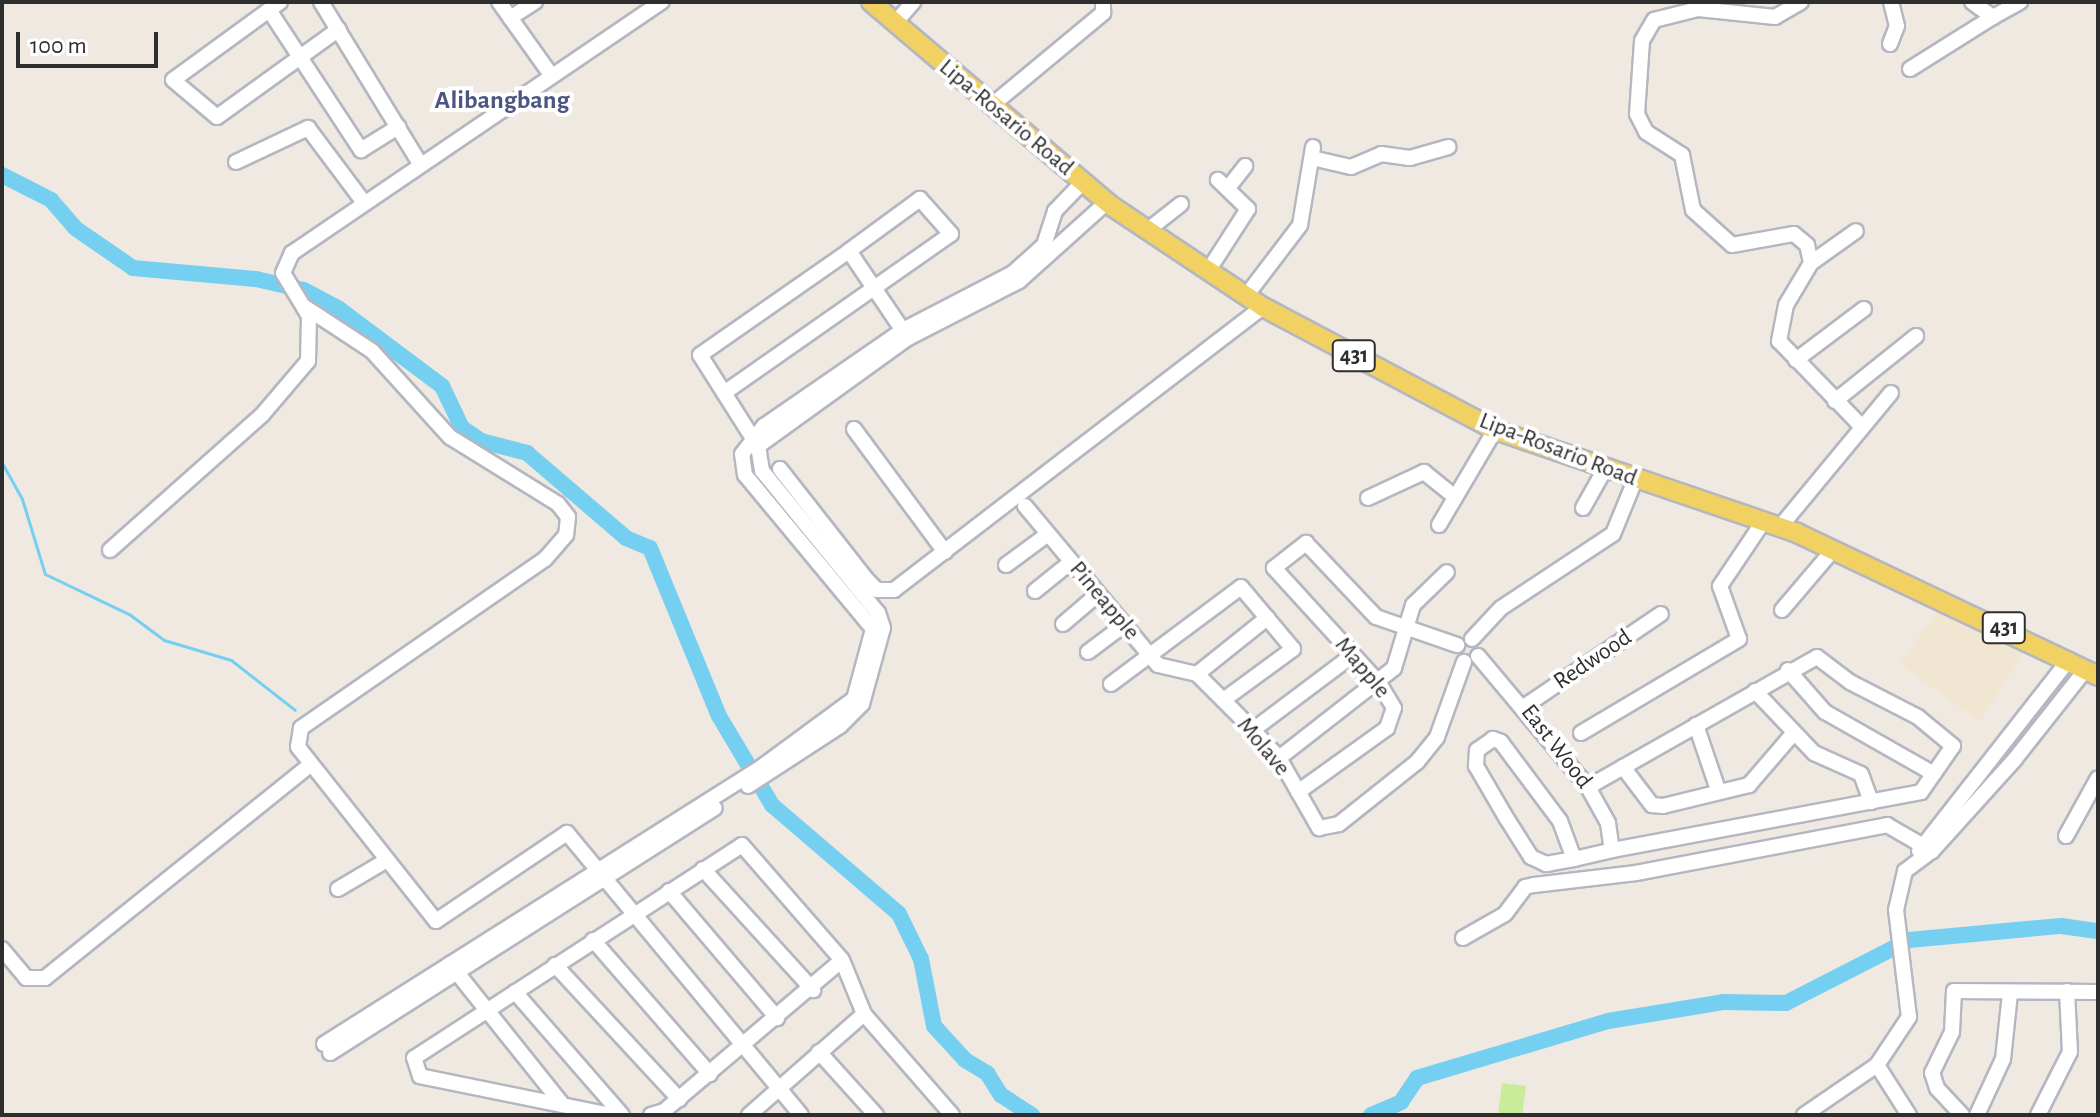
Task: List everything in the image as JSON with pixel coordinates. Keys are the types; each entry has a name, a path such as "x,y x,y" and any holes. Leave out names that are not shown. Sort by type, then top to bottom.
{"main road":[{"name":"Lipa-Rosario Road","path":"871,2 1107,202 1263,307 1495,430 1772,524 1834,549 2092,672"}],"street":[{"path":"321,2 419,162"},
{"path":"499,2 551,75"},
{"path":"510,18 535,2"},
{"path":"110,550 262,415 308,361 312,349 302,302 283,273 292,253 362,200 662,2"},
{"path":"895,23 913,2"},
{"path":"991,106 1103,13 1103,2"},
{"path":"1801,2 1775,17 1698,9 1654,20 1645,30 1634,99 1646,132 1682,155 1690,202 1713,230 1741,247 1794,234 1807,245 1811,263"},
{"path":"1890,44 1897,26 1891,2"},
{"path":"1972,2 1993,17"},
{"path":"1910,69 2020,2"},
{"path":"339,29 303,54 217,117 173,80 274,6 303,54 361,150 398,127"},
{"path":"236,162 308,128 362,200"},
{"path":"1246,296 1300,225 1312,152 1351,167 1381,154 1410,158 1448,147"},
{"path":"1208,271 1247,214 1223,184 1245,166"},
{"path":"1056,240 1055,211 1083,182"},
{"path":"724,393 951,234 920,199 700,355 724,393 752,437"},
{"path":"765,770 854,699 873,629 745,475 742,454 752,437 906,334 1019,281 1056,240 1107,202"},
{"path":"1148,230 1181,204"},
{"path":"1856,231 1811,263 1795,284 1778,334 1796,360 1861,426"},
{"path":"849,251 906,334"},
{"path":"302,302 372,351 450,437 558,504 568,517 566,535 545,559 301,728 298,747 436,921 567,833 630,916 801,1115"},
{"path":"780,469 877,590 902,585 1263,307"},
{"path":"1796,360 1864,309"},
{"path":"327,1049 765,770 862,704 883,628 878,613 762,471 758,446 906,334"},
{"path":"1835,401 1916,336"},
{"path":"1581,733 1739,639 1720,586 1891,393"},
{"path":"854,429 945,552"},
{"path":"1439,525 1495,430"},
{"path":"1583,508 1605,469"},
{"path":"1368,498 1424,472 1455,497"},
{"path":"1457,645 1472,639 1501,608 1613,534 1635,480"},
{"name":"Pineapple","path":"1025,506 1148,653 1167,670 1197,674"},
{"path":"1006,565 1048,534"},
{"name":"Mapple","path":"1298,792 1387,728 1394,708 1379,683 1274,568 1306,543 1376,617 1408,629"},
{"path":"1782,610 1834,549"},
{"path":"1035,591 1071,562"},
{"path":"1279,758 1379,683 1394,668 1413,605 1447,572"},
{"path":"1111,684 1148,653 1241,587 1293,649 1225,699"},
{"path":"1063,624 1098,594"},
{"name":"Redwood","path":"1525,706 1661,614"},
{"path":"1197,674 1267,618"},
{"path":"1088,652 1124,625"},
{"path":"1408,629 1457,645 1471,659"},
{"path":"1471,659 1472,639"},
{"path":"1253,730 1353,655"},
{"path":"1574,859 1560,821 1501,742 1493,739 1477,750 1476,766 1531,857 1541,864 1574,859 1921,792 1953,751 1948,737 1850,682 1821,657 1788,670 1588,787"},
{"name":"East Wood","path":"1471,659 1525,706 1588,787 1608,823 1612,850"},
{"name":"Molave","path":"1197,674 1225,699 1279,758 1319,828 1339,824 1417,762 1443,724 1471,659"},
{"path":"1804,1115 1877,1065 1909,1017 1907,959 1896,910 1905,871 2069,660"},
{"path":"1788,670 1825,712 1934,774"},
{"path":"1926,846 1994,780 2092,672"},
{"path":"1755,691 1792,735 1814,753 1861,774 1871,802"},
{"path":"1696,725 1718,790"},
{"path":"1623,767 1655,806 1749,785 1792,735"},
{"path":"2,949 26,978 45,978 310,765"},
{"path":"1981,770 1994,780"},
{"path":"2066,836 2098,778"},
{"path":"1463,938 1505,914 1525,887 1534,885 1636,873 1887,825 1926,846"},
{"path":"611,1115 420,1076 413,1068 414,1058 742,845 842,960 864,1014 952,1115"},
{"path":"338,889 387,860"},
{"path":"703,869 813,990"},
{"path":"669,891 777,1018"},
{"path":"593,940 710,1074"},
{"path":"651,1115 679,1099 710,1074 813,990 842,960"},
{"path":"555,965 679,1099"},
{"path":"453,968 485,1012 563,1105"},
{"path":"1962,1115 1937,1088 1932,1073 1952,1032 1954,991 2098,992"},
{"path":"2038,1115 2070,1052 2067,991"},
{"path":"515,992 622,1115"},
{"path":"1977,1115 2003,1059 2010,993"},
{"path":"749,1115 864,1014"},
{"path":"819,1052 876,1115"},
{"path":"1877,1065 1909,1115"}],"shaded area":[{"path":"1937,612 2023,653 1980,722 1900,664"}],"green space":[{"path":"1502,1083 1526,1086 1522,1115 1498,1115"}],"waterway":[{"path":"2,175 51,200 75,228 133,268 256,279 304,290 339,309 442,386 462,428 481,441 527,453 626,538 650,548 719,716 772,805 899,914 921,959 934,1026 965,1060 987,1073 1001,1095 1032,1115"},
{"path":"2,463 22,499 45,574 129,614 164,640 231,660 295,710"},
{"path":"1371,1115 1401,1102 1417,1078 1608,1021 1724,1002 1786,1003 1909,940 2061,926 2098,931"},
{"path":"407,1115 456,1115"}],"district":[{"name":"Alibangbang","path":"502,101"}]}
